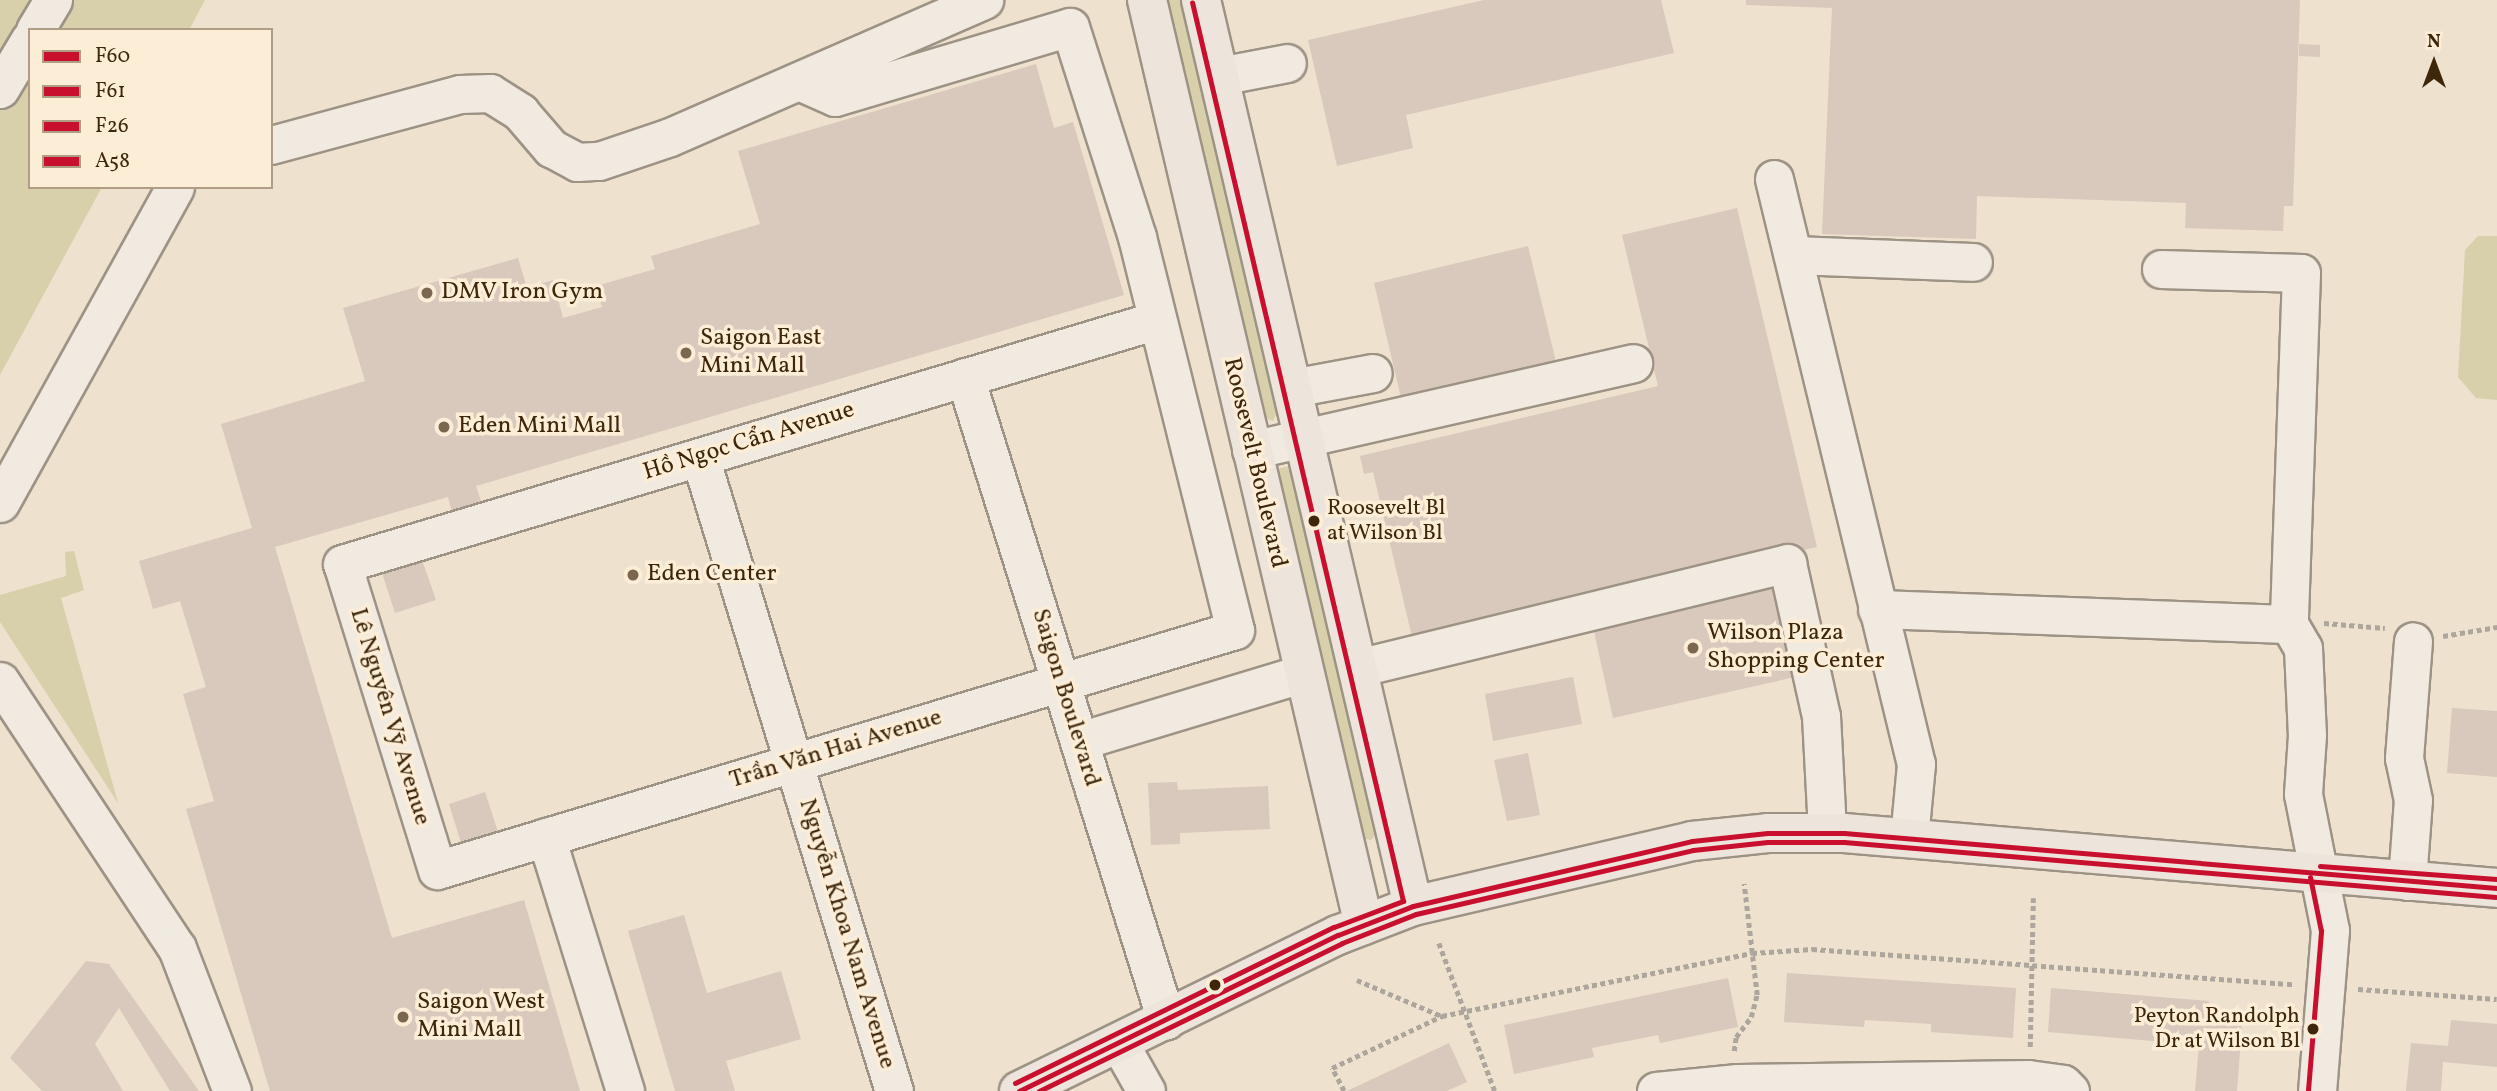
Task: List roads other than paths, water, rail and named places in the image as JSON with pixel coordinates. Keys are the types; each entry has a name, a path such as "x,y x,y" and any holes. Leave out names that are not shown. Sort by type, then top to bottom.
{"main road":[{"name":"Roosevelt Boulevard","path":"1147,0 1364,925"},
{"path":"1201,0 1413,906"},
{"path":"1019,1091 1364,925 1413,906 1669,845 1768,833 1827,832 2497,888"}],"street":[{"path":"36,28 53,0"},
{"path":"273,144 460,94 490,93 520,112 551,148 577,162 599,161 670,137 984,0"},
{"path":"799,81 835,97 1070,27 1137,237 1157,320"},
{"path":"0,89 28,42"},
{"path":"1219,76 1287,63"},
{"path":"1774,180 1916,764 1909,838"},
{"path":"0,503 173,189"},
{"path":"1793,255 1973,261"},
{"path":"2161,268 2301,273 2289,624 2303,648 2307,735 2303,794 2330,930 2317,1091"},
{"name":"Hồ Ngọc Cẩn Avenue","path":"342,564 1157,320"},
{"name":"Trần Văn Hai Avenue","path":"437,870 1235,630 1157,320"},
{"path":"1251,450 1633,362"},
{"path":"1292,388 1373,373"},
{"name":"Saigon Boulevard","path":"965,377 1166,1020"},
{"name":"Nguyễn Khoa Nam Avenue","path":"700,457 894,1091"},
{"name":"Lê Nguyên Vỹ Avenue","path":"342,564 437,870"},
{"path":"1357,668 1787,564 1821,716 1827,832"},
{"path":"1877,609 2289,624"},
{"path":"2407,881 2413,800 2404,758 2413,641"},
{"path":"1079,740 1304,673"},
{"path":"0,681 177,948 232,1091"},
{"path":"546,837 625,1091"},
{"path":"1119,1043 1146,1091"},
{"path":"1656,1091 1731,1083 2030,1080 2063,1084 2070,1091"}],"place":[{"name":"DMV Iron Gym","path":"427,293"},
{"name":"Saigon East Mini Mall","path":"686,353"},
{"name":"Eden Mini Mall","path":"444,427"},
{"name":"Roosevelt Bl at Wilson Bl","path":"1314,521"},
{"name":"Eden Center","path":"633,575"},
{"name":"Wilson Plaza Shopping Center","path":"1693,648"},
{"name":"Saigon West Mini Mall","path":"403,1017"},
{"name":"Peyton Randolph Dr at Wilson Bl","path":"2313,1029"}]}
